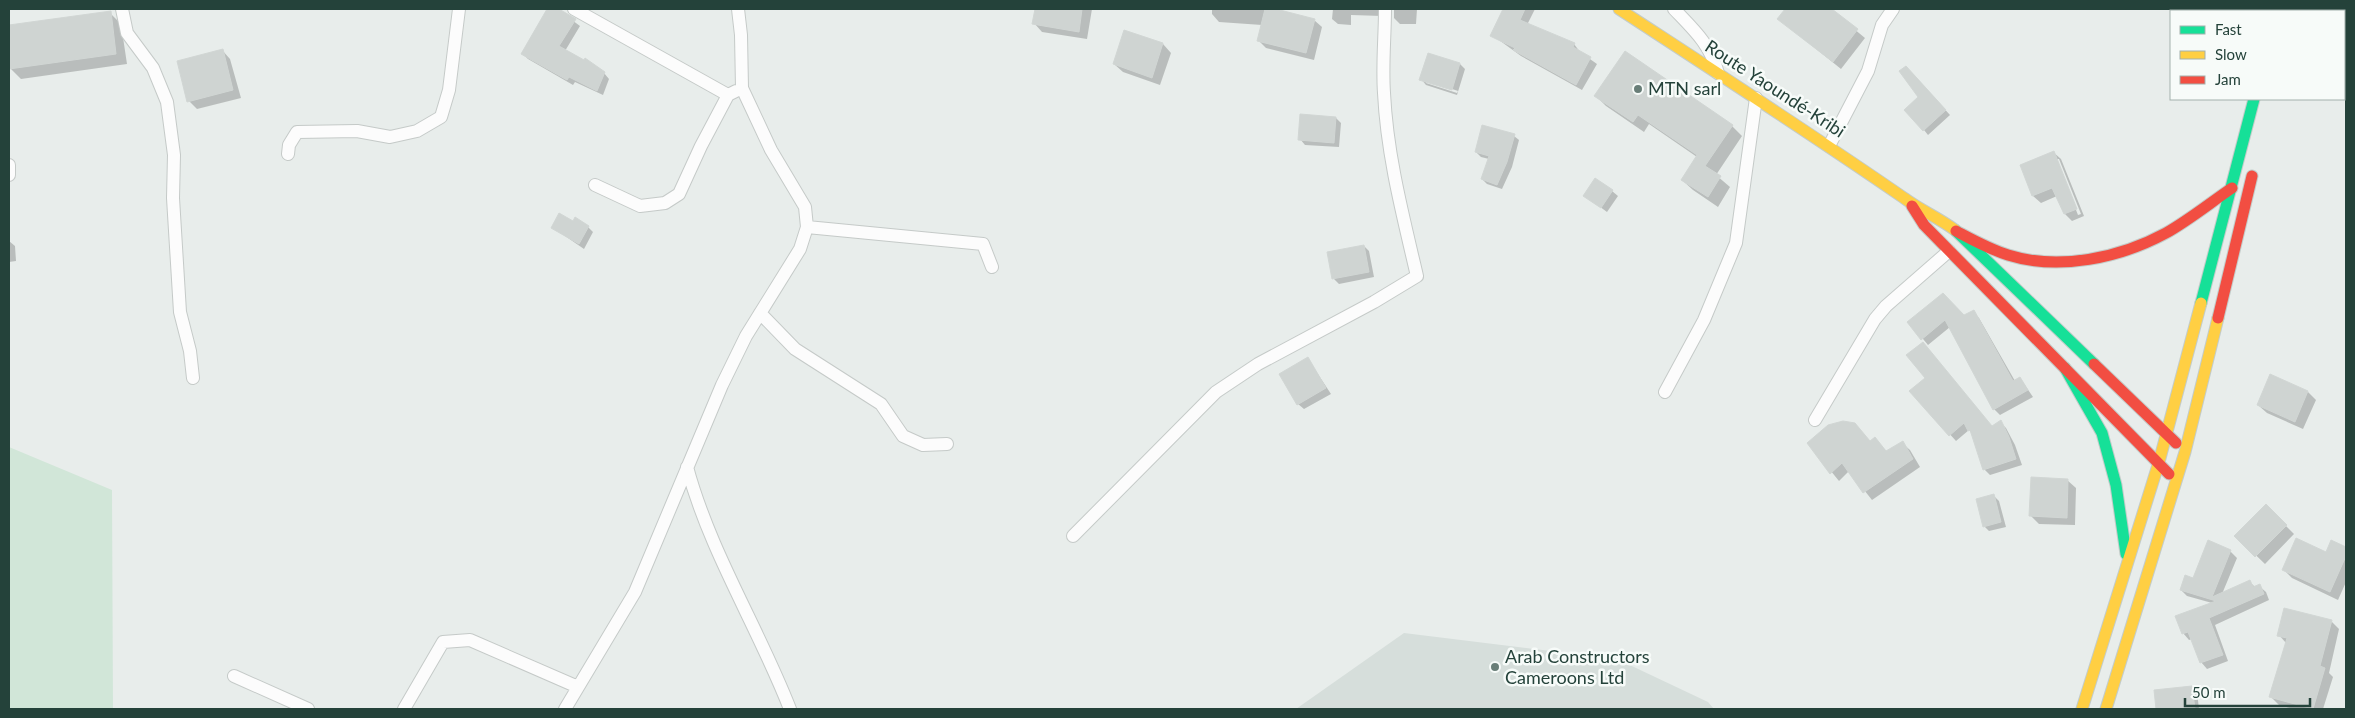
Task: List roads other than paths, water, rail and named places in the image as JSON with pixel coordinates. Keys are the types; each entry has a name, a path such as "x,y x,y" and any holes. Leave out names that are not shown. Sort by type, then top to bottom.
{"main road":[{"name":"Route Yaoundé-Kribi","path":"1619,9 1829,146 1909,202"},
{"path":"2082,709 2159,462 2254,100"},
{"path":"2106,709 2185,452 2255,163"},
{"path":"1956,231 1988,247 2015,257 2051,261 2104,256 2156,238 2232,188"},
{"path":"1909,202 1936,216 1956,231 2185,452"},
{"path":"1909,202 1924,225 2159,462 2176,482"},
{"path":"2065,368 2102,433 2116,485 2127,560"}],"street":[{"path":"288,154 289,145 296,132 357,131 390,137 417,131 441,117 449,90 459,9"},
{"path":"574,9 728,95"},
{"path":"565,709 635,592 722,385 746,336 800,249 807,227 805,207 771,150 742,88 741,36 738,9"},
{"path":"1073,536 1216,392 1258,364 1383,298 1417,276 1398,194 1389,138 1384,92 1385,9"},
{"path":"1674,9 1708,45 1718,73"},
{"path":"1829,146 1868,71 1882,25 1893,9"},
{"path":"123,10 127,33 152,68 167,102 174,155 173,198 180,312 190,351 193,378"},
{"path":"595,185 640,206 665,203 679,194 701,146 728,95 742,88"},
{"path":"1665,392 1704,320 1736,243 1756,98"},
{"path":"9,165 9,175"},
{"path":"807,227 983,244 992,267"},
{"path":"1815,420 1875,318 1886,306 1949,251"},
{"path":"760,313 796,348 881,404 903,436 923,445 948,444"},
{"path":"687,467 697,504 730,580 774,669 790,709"},
{"path":"404,709 443,642 470,640 578,688"},
{"path":"234,676 308,709"}],"place":[{"name":"MTN sarl","path":"1638,89"},
{"name":"Arab Constructors Cameroons Ltd","path":"1495,667"}]}
